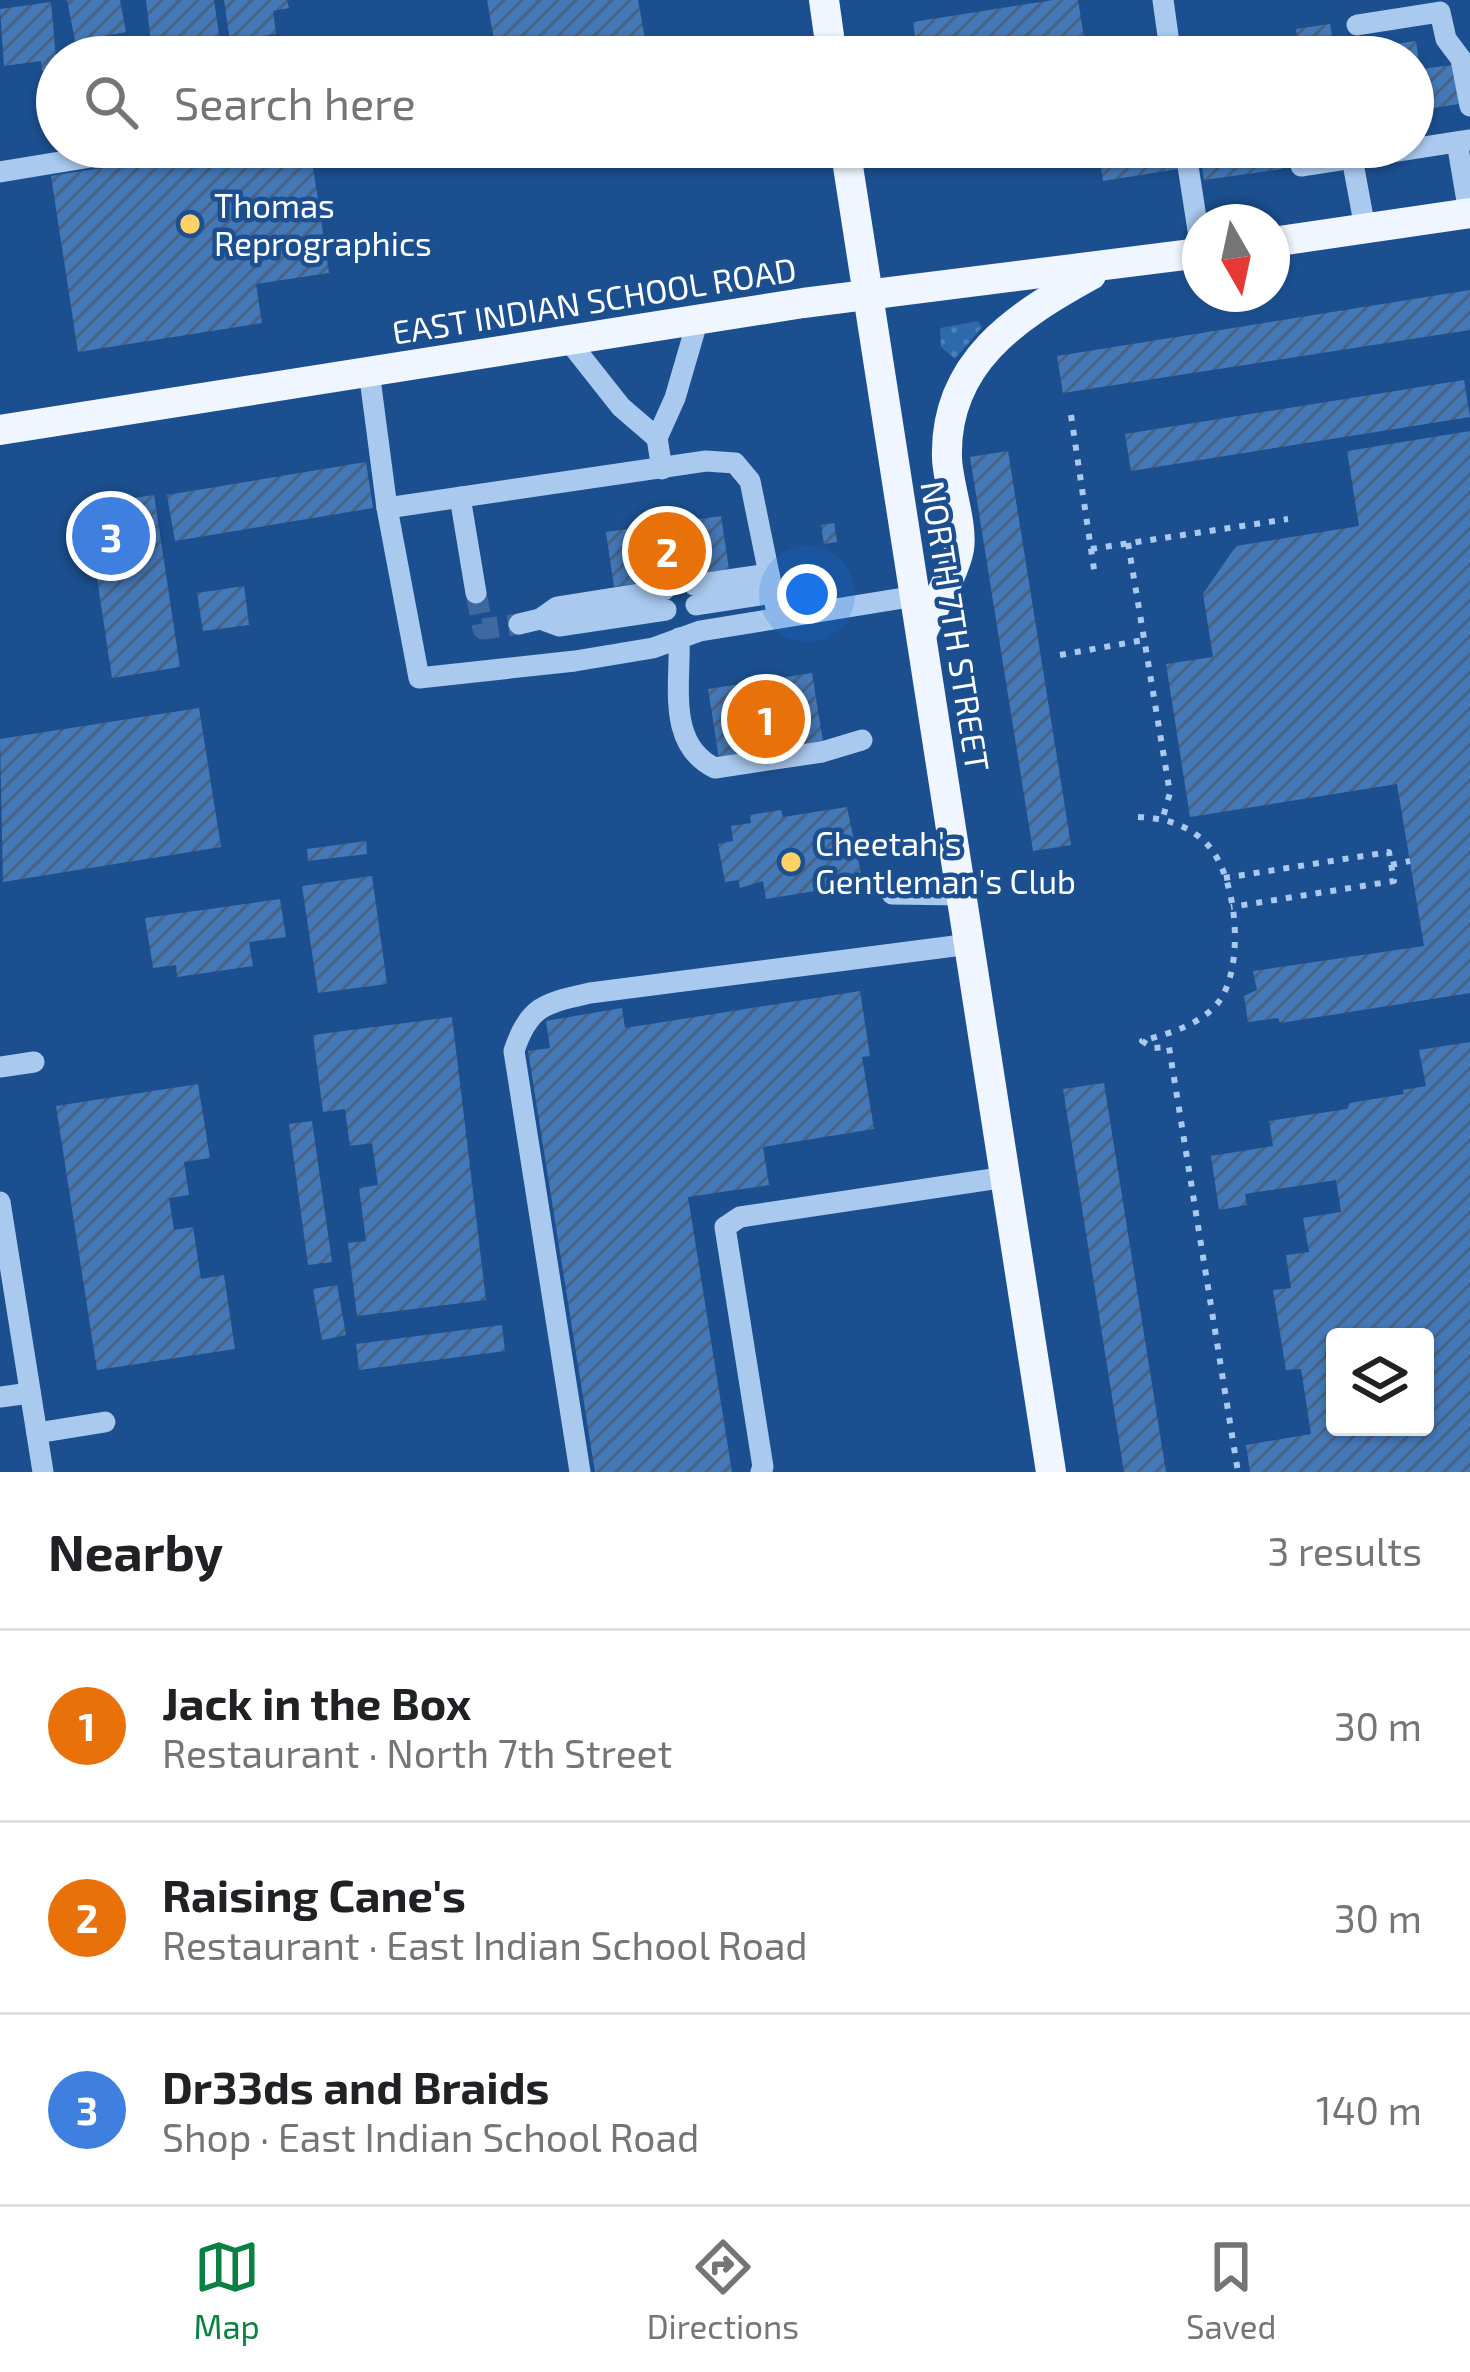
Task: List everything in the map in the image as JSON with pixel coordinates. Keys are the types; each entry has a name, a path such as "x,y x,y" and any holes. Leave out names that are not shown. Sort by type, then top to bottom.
{"main road":[{"path":"824,0 829,36"},
{"name":"NORTH 7TH STREET","path":"848,168 1051,1472"},
{"path":"1290,239 1470,213"},
{"name":"EAST INDIAN SCHOOL ROAD","path":"0,430 698,320 1107,266 1182,251"},
{"path":"922,633 959,548 947,457 960,384 979,357 1020,318 1107,266"}],"street":[{"path":"1163,0 1168,36"},
{"path":"1357,25 1439,12 1446,39 1461,59 1470,106"},
{"path":"1463,141 1470,213"},
{"path":"0,172 36,166"},
{"path":"1188,168 1193,204"},
{"path":"1354,168 1365,228"},
{"path":"662,469 657,438 675,398 698,320"},
{"path":"568,340 622,407 657,438"},
{"path":"369,371 387,508 419,678 574,662 653,648 700,631 916,596"},
{"path":"387,508 706,461 735,463 750,481 778,618"},
{"path":"460,497 476,593"},
{"path":"695,595 771,584"},
{"path":"530,621 559,626 665,600"},
{"path":"679,638 682,734 702,761 715,768 822,752 862,740"},
{"path":"892,894 962,895"},
{"path":"580,1472 514,1051 523,1024 546,1003 590,993 970,944"},
{"path":"0,1067 34,1062"},
{"path":"761,1472 725,1226 740,1217 1006,1177"},
{"path":"0,1202 43,1472"},
{"path":"0,1397 30,1393"},
{"path":"37,1432 105,1422"}],"path":[{"path":"1071,415 1095,576"},
{"path":"1091,549 1288,518"},
{"path":"1128,543 1169,793 1163,818"},
{"path":"1060,655 1144,640"},
{"path":"1138,817 1163,818 1206,842 1224,878 1231,907 1235,955 1225,992 1214,1008 1192,1024 1142,1041 1154,1048 1169,1047 1238,1472"},
{"path":"1224,878 1389,851 1394,881 1231,907"},
{"path":"1391,865 1410,862"}],"shaded area":[{"path":"978,321 982,327 955,359 941,347 940,328"}],"building":[{"path":"67,0 120,0 126,32 74,36"},
{"path":"146,0 214,0 219,36 150,36"},
{"path":"224,0 287,0 289,8 273,11 276,34 229,36"},
{"path":"487,0 638,0 644,36 493,36"},
{"path":"1078,0 1084,36 915,36 913,22"},
{"path":"51,2 54,36 36,36 36,62 4,66 0,9"},
{"path":"1330,24 1332,36 1297,36 1296,29"},
{"path":"1453,65 1459,104 1434,108 1434,67"},
{"name":"Thomas Reprographics","path":"103,168 313,168 329,273 256,284 262,323 78,352 51,176"},
{"path":"1101,168 1178,168 1178,169 1103,181"},
{"path":"1202,168 1282,168 1282,169 1204,180"},
{"path":"1470,290 1470,330 1063,393 1057,356"},
{"path":"1464,380 1470,417 1131,471 1125,434"},
{"path":"1470,431 1470,993 1280,1023 1278,1018 1248,1022 1244,996 1257,990 1253,971 1424,946 1397,784 1190,817 1166,664 1213,657 1203,594 1236,546 1359,526 1347,451"},
{"path":"1008,451 1071,845 1033,851 970,457"},
{"path":"366,462 373,508 175,541 167,495"},
{"path":"154,495 180,667 112,678 86,505"},
{"path":"721,516 729,569 614,587 606,532"},
{"path":"834,523 837,542 824,544 821,525"},
{"path":"244,586 249,625 203,631 197,593"},
{"path":"812,673 824,748 720,765 708,689"},
{"path":"199,708 221,847 3,882 0,739"},
{"name":"Cheetah's Gentleman's Club","path":"847,807 863,883 766,899 763,881 740,888 738,880 725,882 718,844 733,841 731,826 751,823 750,815 781,810 783,817"},
{"path":"366,841 367,854 308,861 307,849"},
{"path":"372,876 387,984 318,993 302,886"},
{"path":"280,899 286,937 249,942 253,966 177,977 176,965 153,968 145,918"},
{"path":"860,991 870,1056 862,1057 874,1129 763,1147 769,1185 688,1197 732,1472 595,1472 528,1051 550,1048 546,1021 622,1008 625,1028"},
{"path":"452,1017 486,1300 357,1316 348,1243 366,1241 359,1188 378,1185 372,1143 350,1146 345,1109 323,1112 313,1035"},
{"path":"1470,1042 1470,1472 1250,1472 1246,1445 1311,1434 1301,1369 1286,1370 1273,1290 1291,1288 1286,1255 1309,1252 1303,1218 1341,1212 1336,1180 1245,1194 1247,1205 1219,1210 1211,1156 1273,1146 1269,1121 1347,1109 1350,1103 1426,1086 1419,1050"},
{"path":"1104,1083 1166,1472 1124,1472 1063,1089"},
{"path":"198,1084 210,1158 184,1162 189,1195 169,1198 174,1230 193,1227 201,1279 224,1275 235,1349 97,1370 56,1106"},
{"path":"312,1121 332,1262 308,1265 289,1124"},
{"path":"337,1285 346,1335 322,1340 313,1289"},
{"path":"502,1325 505,1351 359,1370 356,1344"}],"tunnel":[{"path":"476,593 483,629 519,624"}],"place":[{"name":"Thomas Reprographics","path":"190,224"},
{"name":"Dr33ds and Braids","path":"111,536"},
{"name":"Raising Cane's","path":"667,551"},
{"name":"Jack in the Box","path":"766,719"},
{"name":"Cheetah's Gentleman's Club","path":"791,862"}]}
